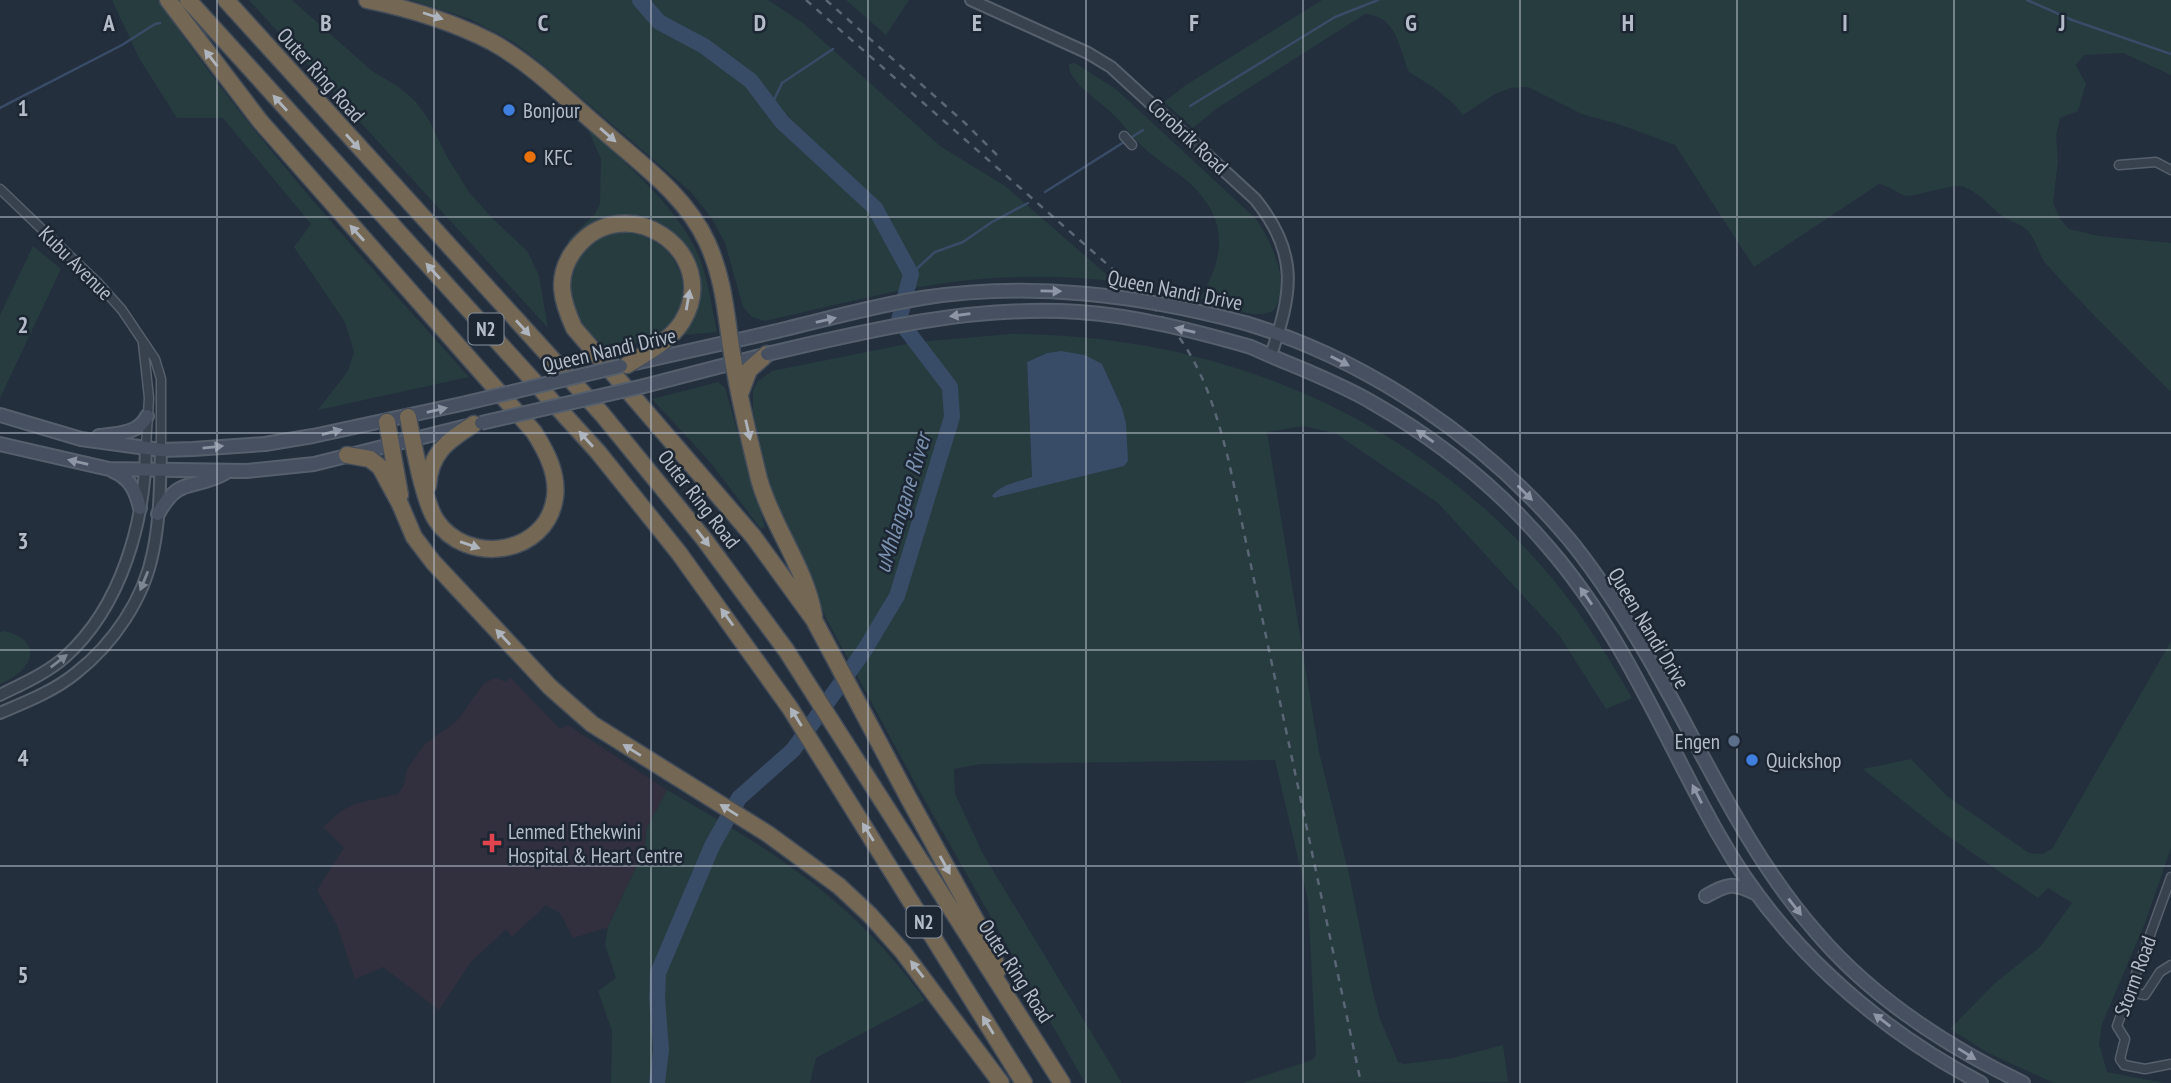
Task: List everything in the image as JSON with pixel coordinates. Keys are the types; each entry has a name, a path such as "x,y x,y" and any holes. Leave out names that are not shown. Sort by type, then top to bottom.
{"highway":[{"path":"167,0 260,121 534,432 550,461 555,497 542,526 533,536 506,548 479,549 457,541 438,522 427,497 408,417"},
{"name":"N2","path":"188,0 598,452 679,553 767,673 1024,1083"},
{"name":"Outer Ring Road","path":"226,0 620,434 696,528 786,650 1062,1083"},
{"path":"367,0 444,19 493,43 546,80 666,187 691,214 708,243 725,297 733,364 760,481 781,536 806,586 817,625"},
{"path":"624,366 672,334 687,312 691,293 687,264 672,242 655,230 629,223 592,233 576,248 566,264 561,291 574,328 753,537 817,625 991,948 1002,986"},
{"path":"740,395 749,370 767,354"},
{"path":"387,422 400,490 400,504"},
{"path":"427,497 429,471 434,459 448,442 477,424"},
{"path":"347,455 374,462 385,475 414,537 433,562 568,705 608,736 768,834 839,886 877,923 918,971 1001,1083"}],"main road":[{"name":"Queen Nandi Drive","path":"0,415 81,439 161,450 265,444 387,422 922,298 1007,291 1109,295 1193,310 1278,333 1392,389 1475,447 1542,510 1570,540 1635,635 1739,824 1791,902 1817,934 1847,965 1922,1026 1983,1064 2023,1083"},
{"name":"Queen Nandi Drive","path":"0,444 109,469 228,472 276,470 391,446 858,332 968,314 1078,312 1149,321 1251,347 1352,392 1412,427 1452,455 1487,485 1550,548 1614,636 1718,835 1759,895 1822,970 1865,1008 1903,1037 1981,1083"},
{"path":"81,439 126,433 143,424 147,416"},
{"path":"109,469 119,473 131,484 140,508"},
{"path":"158,514 165,500 175,490 228,472"},
{"path":"1706,895 1726,885 1735,885 1759,895"}],"street":[{"name":"Corobrik Road","path":"971,0 1088,53 1111,67 1255,199 1270,220 1287,263 1287,304 1271,355"},
{"path":"1124,136 1132,145"},
{"path":"2119,165 2156,162 2171,170"},
{"name":"Kubu Avenue","path":"0,190 99,283 155,359 161,379 161,450"},
{"name":"Kubu Avenue","path":"143,343 149,398 146,447"},
{"path":"0,695 64,658 82,640 111,600 123,571 140,508 146,469 146,447"},
{"path":"0,713 71,677 112,639 135,602 153,553 161,450"},
{"name":"Storm Road","path":"2171,877 2117,1026 2126,1041 2121,1062 2124,1065 2145,1069 2171,1064"},
{"path":"2129,992 2145,995 2157,975 2171,965"}],"shaded area":[{"name":"Lenmed Ethekwini Hospital & Heart Centre","path":"510,677 560,729 568,725 667,790 647,828 644,850 608,927 573,938 560,913 546,905 512,937 506,929 470,963 439,1010 383,967 355,979 337,925 317,890 344,848 323,827 354,804 398,794 404,785 407,769 425,744 457,721 484,683 496,678 506,682"}],"green space":[{"path":"112,0 158,0 268,147 469,377 318,410 348,371 354,352 345,322 294,247 311,224 223,118 177,118 139,58"},
{"path":"249,0 292,0 372,71 399,87 416,102 469,192 528,252 539,276 548,328"},
{"path":"411,0 768,0 803,23 940,146 1005,186 1114,281 1042,277 970,280 893,292 765,321 752,317 743,307 725,243 711,217 690,191 515,43 470,19"},
{"path":"846,0 909,0 886,35"},
{"path":"1322,0 2171,0 2171,75 2123,53 2084,55 2076,65 2086,84 2078,111 2060,118 2056,136 2058,161 2053,203 2060,219 2069,229 2099,236 2171,243 2171,392 2047,265 2026,229 2002,216 1980,196 1964,187 1908,196 1879,184 1754,267 1675,145 1582,114 1528,87 1510,88 1495,94 1463,115 1433,87 1409,72 1391,27 1376,16 1365,14 1216,109 1193,128 1164,102 1186,85"},
{"path":"1075,63 1117,90 1256,219 1273,250 1280,276 1279,300 1274,310 1258,314 1248,313 1200,298 1209,281 1219,250 1216,220 1209,206 1185,179 1147,151 1110,112 1082,88 1070,70 1069,64"},
{"path":"586,125 661,199 686,232 703,270 717,332 683,335 698,304 699,274 688,249 669,230 644,218 617,217 589,227 565,252 569,239 595,214 600,203 601,159"},
{"path":"616,233 635,234 652,240 666,251 676,264 682,280 682,296 677,313 660,333 609,351 578,319 570,292 575,266 582,255 603,238"},
{"path":"33,246 61,269 0,398 0,315"},
{"path":"1010,334 1089,338 1166,350 1240,369 1311,397 1379,432 1443,474 1502,525 1556,583 1596,639 1632,698 1606,709 1559,635 1438,503 1335,433 1303,426 1267,432 1319,752 1380,1019 1398,1062 1404,1064 1452,1058 1503,1045 1508,1082 1243,1083 1312,1060 1316,1055 1308,901 1275,760 981,764 954,769 955,794 983,854 1122,1083 1085,1083 915,783 827,620 782,524 770,488 753,411 753,391 757,382 772,371 917,342","holes":["1061,351 1102,364 1122,408 1124,466 1002,487 1032,478 1027,362 1047,353"]},
{"path":"718,382 725,388 765,527 761,529 710,462 652,399"},
{"path":"4,631 26,642 30,657 20,672 0,684 0,632"},
{"path":"2171,641 2171,848 2145,923 2102,1024 2099,1044 2107,1072 2164,1083 2054,1083 1988,1053 1950,1029 1994,984 2040,947 2072,903 2048,888 2038,898 1942,832 1863,769 1911,759 1947,796 2029,853 2042,854 2052,849"},
{"path":"667,790 742,834 839,905 869,933 925,1000 816,1058 810,1083 611,1083 612,1031 598,991 616,978 605,944 608,927 644,850 647,828"}],"water":[{"path":"1061,351 1085,355 1102,364 1122,408 1126,423 1128,461 1124,466 994,498 992,496 1000,489 1032,477 1027,362 1047,353"}],"waterway":[{"name":"uMhlangane River","path":"640,0 659,22 704,46 751,81 782,122 875,208 911,274 899,320 950,387 952,417 897,596 864,651 793,750 739,798 712,846 658,973 661,1049 657,1083"},
{"path":"1190,106 1335,17 1378,0"},
{"path":"2027,0 2072,20 2171,54"},
{"path":"0,108 160,23"},
{"path":"780,119 773,102 782,83 833,49"},
{"path":"1045,192 1143,130"},
{"path":"911,274 935,252 963,242 992,222 1028,203"}],"railway":[{"path":"806,0 1132,286 1179,337 1199,370 1219,424 1229,462 1361,1083"},
{"path":"826,0 965,123 997,155"}],"place":[{"name":"Bonjour","path":"509,110"},
{"name":"KFC","path":"530,157"},
{"name":"Engen","path":"1734,741"},
{"name":"Quickshop","path":"1752,760"},
{"name":"Lenmed Ethekwini Hospital & Heart Centre","path":"492,843"}]}
